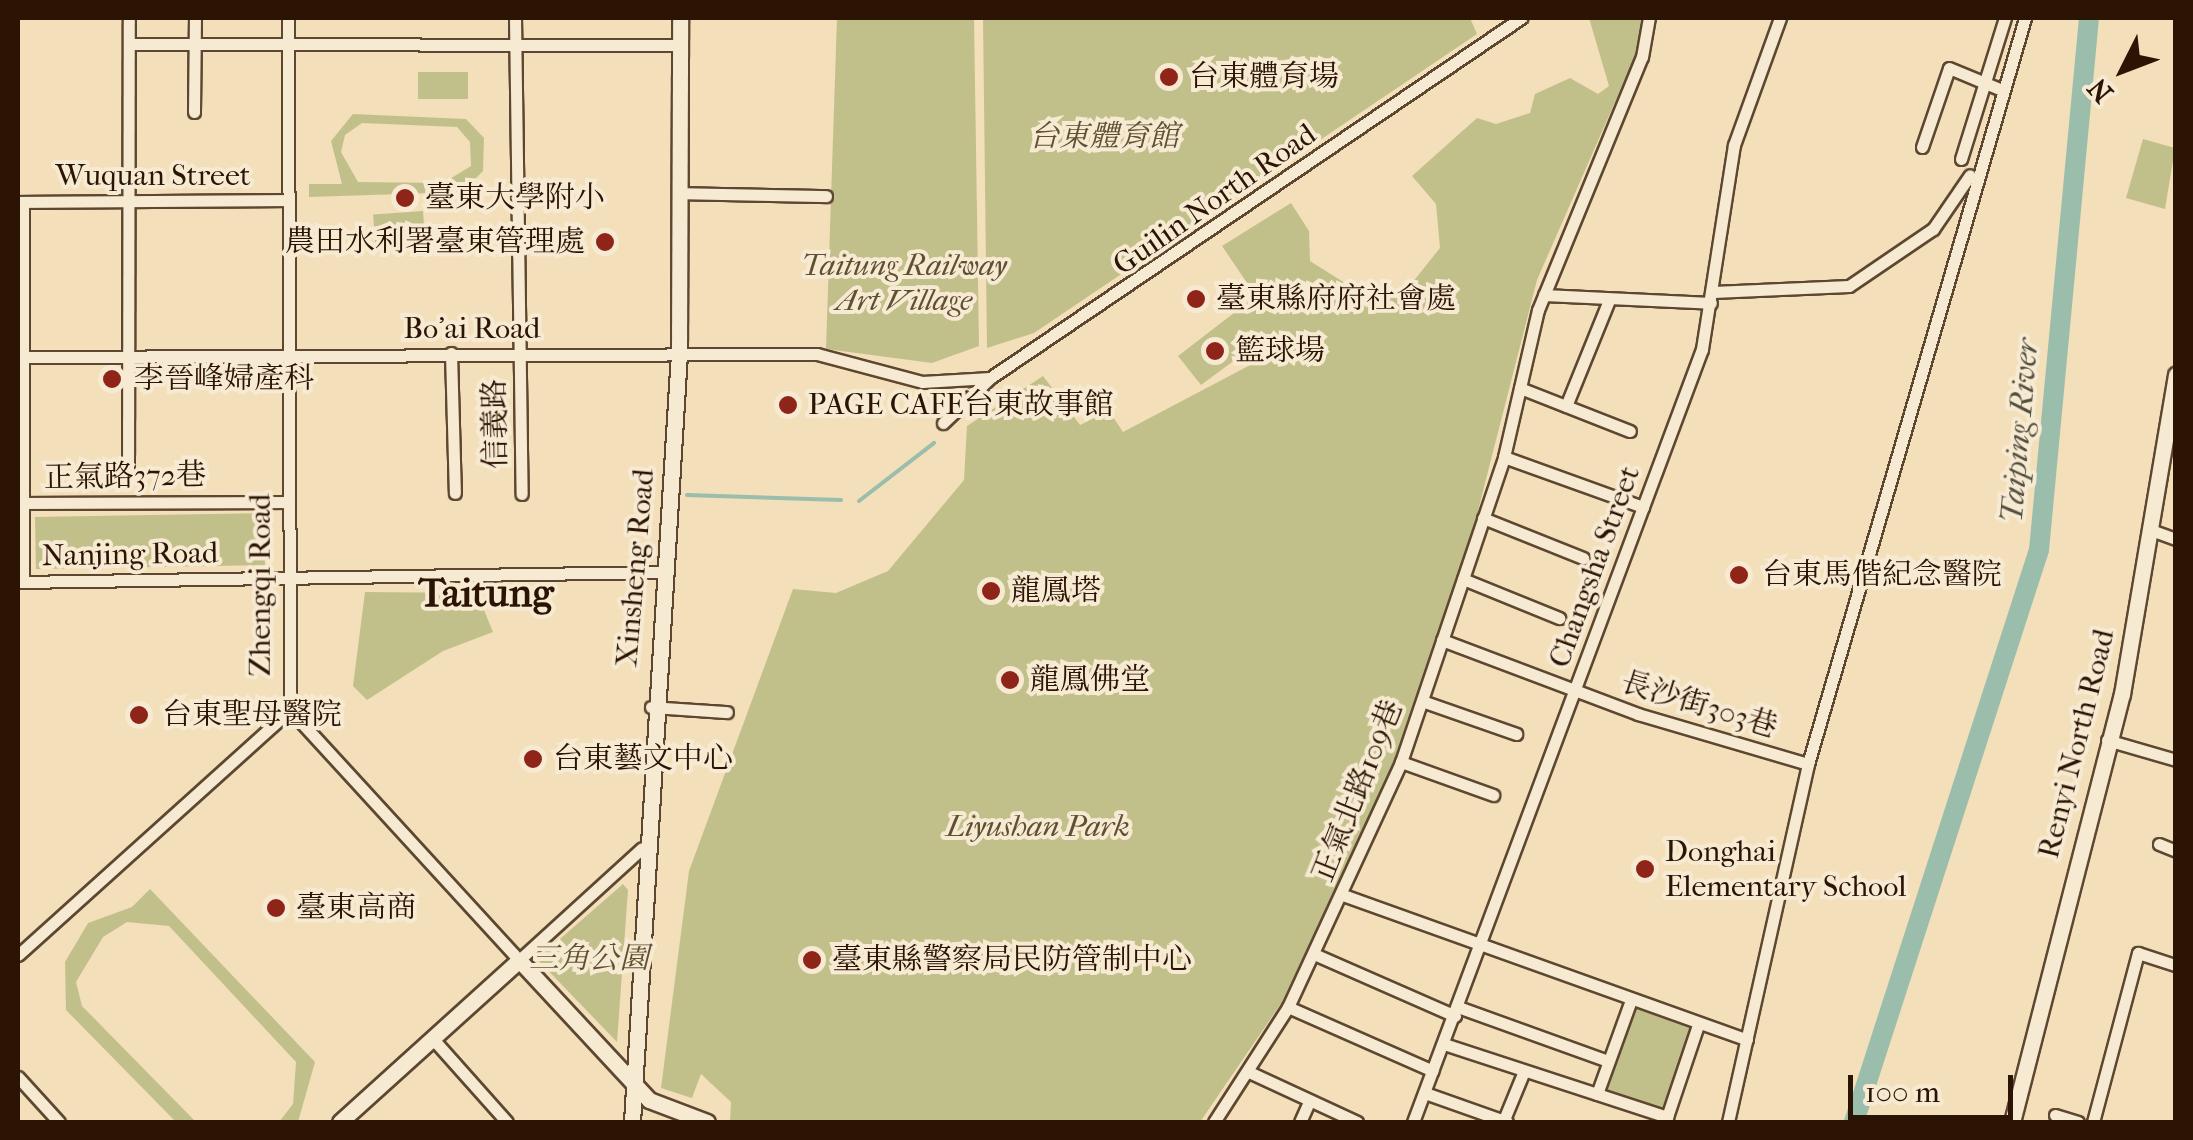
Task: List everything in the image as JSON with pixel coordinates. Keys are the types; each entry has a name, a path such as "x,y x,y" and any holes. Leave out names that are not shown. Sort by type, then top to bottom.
{"street":[{"path":"128,472 130,18"},
{"path":"194,112 195,18"},
{"name":"Zhengqi Road","path":"288,18 290,710 649,1100 707,1122"},
{"name":"信義路","path":"515,18 522,494"},
{"name":"Xinsheng Road","path":"632,1122 629,1080 642,848 679,353 680,18"},
{"name":"Guilin North Road","path":"943,424 990,378 1521,18"},
{"name":"正氣北路109巷","path":"1214,1122 1288,1007 1401,762 1504,457 1544,296 1642,57 1649,18"},
{"name":"Changsha Street","path":"1413,1122 1483,945 1643,508 1712,297 1734,145 1780,18"},
{"path":"1961,159 2005,18"},
{"path":"1728,1122 1808,764 1978,163 2025,18"},
{"path":"129,44 680,45"},
{"path":"1922,147 1949,68 2002,90"},
{"path":"1544,296 1609,300 1712,297 1849,286 1884,269 1945,212 1978,163"},
{"path":"680,193 826,196"},
{"name":"Wuquan Street","path":"20,202 288,200"},
{"path":"20,202 20,582"},
{"path":"1566,406 1609,300"},
{"path":"451,354 455,493"},
{"name":"Bo'ai Road","path":"20,357 817,354 922,382 990,378"},
{"name":"Renyi North Road","path":"2012,1122 2107,740 2151,530 2176,374"},
{"path":"1520,388 1630,431"},
{"path":"1504,457 1643,508"},
{"name":"正氣路372巷","path":"23,503 288,502"},
{"path":"1483,518 1582,558"},
{"path":"2151,530 2176,539"},
{"name":"Nanjing Road","path":"20,582 663,572"},
{"path":"1462,578 1559,618"},
{"name":"長沙街303巷","path":"1442,640 1576,692 1808,764"},
{"path":"1422,701 1516,734"},
{"path":"651,706 727,712"},
{"path":"18,955 290,710"},
{"path":"2107,740 2176,760"},
{"path":"1401,762 1493,795"},
{"path":"2159,844 2176,851"},
{"path":"342,1122 642,848"},
{"path":"1342,895 1747,1040"},
{"path":"2093,1122 2138,953 2176,966"},
{"path":"1314,954 1457,1012 1608,1060"},
{"path":"1597,1094 1631,1000"},
{"path":"1288,1007 1434,1071"},
{"path":"1444,1044 1666,1120 1698,1025"},
{"path":"432,1039 508,1122"},
{"path":"1249,1072 1357,1122"},
{"path":"1425,1092 1504,1122 1524,1072"},
{"path":"18,1078 58,1122"},
{"path":"1300,1122 1309,1102"},
{"path":"2054,1115 2078,1122"}],"green space":[{"name":"Taitung Railway Art Village","path":"837,18 974,18 979,346 932,363 826,349"},
{"name":"台東體育館","path":"983,18 1470,18 1477,34 1034,333 987,348"},
{"name":"Liyushan Park","path":"1589,18 1644,18 1643,38 1537,280 1473,530 1392,767 1282,1002 1200,1122 730,1122 731,1102 701,1074 692,1098 661,1088 689,871 793,589 836,593 888,571 964,480 967,426 1043,376 1080,425 1109,411 1123,432 1254,363 1247,351 1201,385 1178,356 1256,296 1222,246 1291,203 1309,231 1310,261 1364,295 1381,284 1404,293 1440,248 1436,204 1412,176 1477,118 1496,124 1530,113 1535,94 1570,78 1598,94 1609,86"},
{"path":"418,72 468,72 468,99 418,99"},
{"path":"353,114 466,119 484,138 483,171 462,192 309,197 309,184 342,184 331,141","holes":["362,123 457,127 470,142 471,166 443,183 358,182 341,152 345,135"]},
{"path":"2143,139 2175,148 2165,209 2126,198"},
{"path":"423,211 425,240 375,243 373,214"},
{"path":"264,513 265,565 36,569 35,517"},
{"path":"365,592 477,593 493,632 443,651 367,700 353,686"},
{"name":"三角公園","path":"623,884 628,890 617,1042 537,959"},
{"path":"150,889 315,1062 298,1122 279,1122 293,1104 296,1062 169,926 127,922 103,937 76,982 82,1006 196,1122 176,1122 66,1010 65,962 88,923 132,907"},
{"path":"1632,1007 1691,1029 1661,1110 1602,1089"}],"waterway":[{"name":"Taiping River","path":"1854,1122 2039,550 2089,18"},
{"path":"859,501 934,443"},
{"path":"687,495 841,500"}],"place":[{"name":"台東體育場","path":"1169,77"},
{"name":"臺東大學附小","path":"405,198"},
{"name":"農田水利署臺東管理處","path":"605,242"},
{"name":"臺東縣府府社會處","path":"1196,299"},
{"name":"籃球場","path":"1215,351"},
{"name":"李晉峰婦產科","path":"112,379"},
{"name":"PAGE CAFE台東故事館","path":"788,405"},
{"name":"台東馬偕紀念醫院","path":"1739,575"},
{"name":"龍鳳塔","path":"991,591"},
{"name":"龍鳳佛堂","path":"1010,680"},
{"name":"台東聖母醫院","path":"139,715"},
{"name":"台東藝文中心","path":"533,759"},
{"name":"Donghai Elementary School","path":"1645,869"},
{"name":"臺東高商","path":"276,908"},
{"name":"臺東縣警察局民防管制中心","path":"812,960"}],"district":[{"name":"Taitung","path":"486,593"}]}
